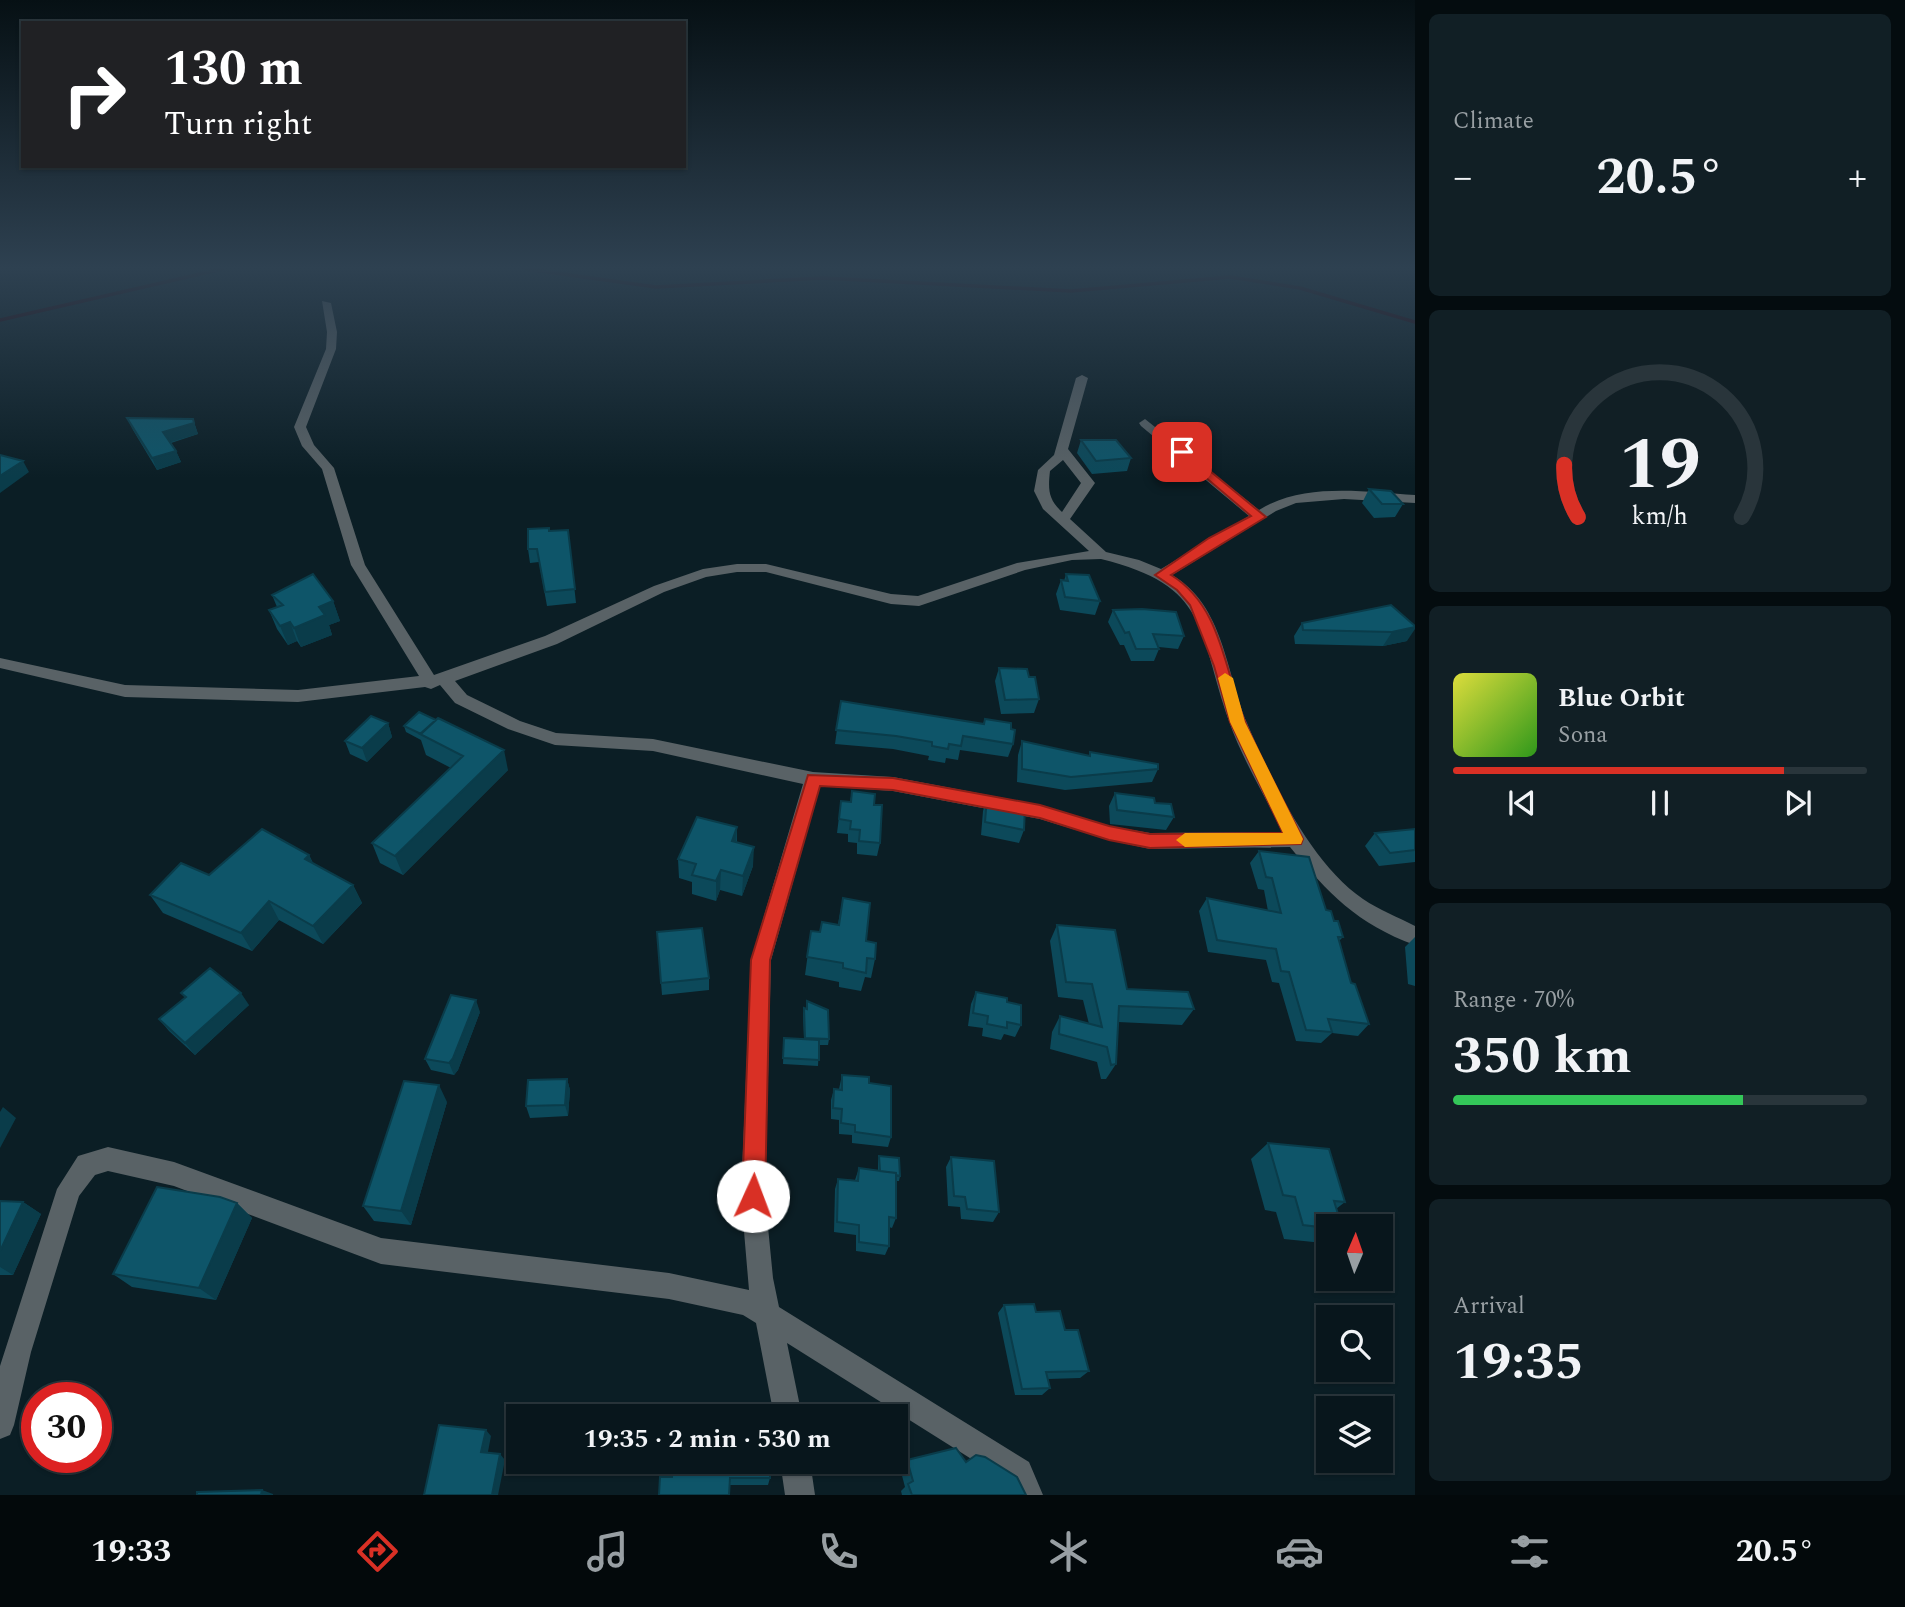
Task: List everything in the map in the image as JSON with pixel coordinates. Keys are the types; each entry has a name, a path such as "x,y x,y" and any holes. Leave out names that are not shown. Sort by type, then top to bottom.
{"street":[{"path":"332,339 331,349 316,380 300,427 308,446 328,468 358,565 438,680 461,699 514,725 555,739 653,745 813,779 893,784 1040,812 1109,833 1150,841 1295,839"},
{"path":"1082,377 1060,456 1044,470 1040,480 1041,491 1048,506 1101,555"},
{"path":"1145,423 1259,517"},
{"path":"1062,450 1088,483 1063,520"},
{"path":"1162,575 1214,540 1271,508 1294,499 1343,495 1415,499"},
{"path":"0,663 125,691 298,696 438,680 551,640 659,589 702,573 737,568 766,568 891,599 919,601 1022,566 1072,555 1101,555 1162,575 1182,587 1197,604 1222,666 1238,722 1295,839 1334,886 1356,905 1415,936"},
{"path":"786,1404 760,1278 753,1196 761,960 813,779"},
{"path":"0,1425 18,1352 69,1189 87,1165 108,1159 174,1174 381,1251 668,1286 748,1303 1019,1472 1028,1495"},
{"path":"797,1474 800,1495"}],"building":[{"path":"127,418 193,419 194,423 163,432 176,451 152,458"},
{"path":"1081,440 1116,440 1131,458 1096,461"},
{"path":"0,455 23,461 0,476"},
{"path":"1369,489 1391,491 1403,504 1382,504"},
{"path":"549,528 549,531 568,530 575,589 545,592 537,549 528,549 528,529"},
{"path":"313,574 333,601 319,607 325,615 294,628 290,622 280,626 269,610 283,605 272,595"},
{"path":"1066,574 1089,575 1100,601 1065,597 1061,580 1068,581"},
{"path":"1391,605 1415,627 1392,632 1303,630 1302,623"},
{"path":"1113,610 1176,612 1184,636 1153,634 1159,649 1136,649 1129,632 1125,633"},
{"path":"999,668 1027,669 1029,677 1035,677 1039,699 1005,700"},
{"path":"841,701 984,724 985,719 1011,723 1011,729 1015,730 1013,744 963,736 961,746 949,744 948,749 932,746 932,742 836,730"},
{"path":"419,712 436,720 421,734 404,726"},
{"path":"371,716 388,723 362,748 345,741"},
{"path":"438,718 504,750 395,856 372,843 463,756 420,734"},
{"path":"1022,741 1090,756 1090,752 1158,764 1158,769 1071,777 1022,769"},
{"path":"852,791 875,794 874,805 882,805 880,843 859,841 860,830 850,829 851,821 839,819 841,801 851,802"},
{"path":"1115,793 1154,798 1155,803 1171,804 1174,817 1117,810"},
{"path":"987,797 1025,807 1024,830 985,822"},
{"path":"697,817 737,827 732,841 754,847 743,876 721,870 716,881 692,875 696,864 678,859"},
{"path":"262,829 309,855 305,859 353,885 313,926 269,901 241,933 150,895 181,863 209,875"},
{"path":"1415,829 1415,850 1390,853 1375,833"},
{"path":"1259,851 1309,857 1326,910 1331,911 1334,921 1338,921 1343,937 1338,937 1351,983 1355,984 1369,1024 1328,1019 1332,1032 1306,1030 1289,972 1281,971 1276,949 1217,940 1207,898 1281,913 1272,878 1266,877"},
{"path":"843,898 870,903 866,941 876,943 875,959 867,958 866,973 843,968 843,963 807,957 811,931 820,932 822,922 839,925"},
{"path":"1057,925 1115,930 1127,989 1188,992 1194,1009 1119,1006 1116,1064 1111,1065 1107,1047 1059,1034 1060,1016 1102,1027 1092,984 1066,982"},
{"path":"702,928 709,978 661,983 657,932"},
{"path":"210,968 241,993 185,1043 159,1019 186,997 181,993"},
{"path":"976,992 1007,998 1007,1002 1021,1005 1021,1025 1007,1022 1007,1028 987,1024 988,1016 973,1013"},
{"path":"451,995 476,1000 453,1058 449,1063 425,1059"},
{"path":"807,1001 828,1010 829,1039 805,1038 804,1008 807,1009"},
{"path":"784,1038 819,1040 819,1060 783,1058"},
{"path":"842,1075 869,1077 869,1083 891,1086 891,1137 855,1132 855,1125 841,1123 842,1109 833,1108 834,1089 842,1090"},
{"path":"567,1079 565,1105 526,1106 528,1080"},
{"path":"404,1081 439,1085 401,1211 363,1206"},
{"path":"1268,1143 1329,1149 1345,1202 1334,1201 1338,1214 1316,1214 1316,1227 1303,1225 1295,1197 1283,1195"},
{"path":"879,1156 899,1158 900,1176 880,1171"},
{"path":"951,1157 994,1161 999,1212 967,1209 965,1197 954,1196"},
{"path":"859,1168 896,1173 896,1218 889,1217 889,1246 859,1242 859,1225 837,1222 838,1179 858,1181"},
{"path":"157,1187 220,1197 237,1203 199,1288 113,1274"},
{"path":"0,1201 23,1202 0,1251"},
{"path":"1034,1304 1036,1312 1060,1311 1065,1330 1078,1330 1089,1371 1046,1372 1050,1388 1022,1389 1004,1305"},
{"path":"439,1425 486,1430 481,1452 500,1454 492,1495 424,1495"},
{"path":"956,1448 966,1462 976,1455 985,1457 1017,1477 1026,1495 912,1495 908,1484 913,1481 908,1460"},
{"path":"672,1474 770,1474 770,1478 730,1478 729,1495 659,1495 660,1477 672,1477"},
{"path":"262,1490 261,1495 197,1495 197,1492"}],"slow traffic":[{"path":"1185,840 1295,839 1238,722 1225,678"}],"route":[{"path":"753,1196 761,960 813,779 893,784 1040,812 1109,833 1150,841 1295,839 1238,722 1222,666 1197,604 1182,587 1162,575 1214,540 1259,517 1182,452"}]}
